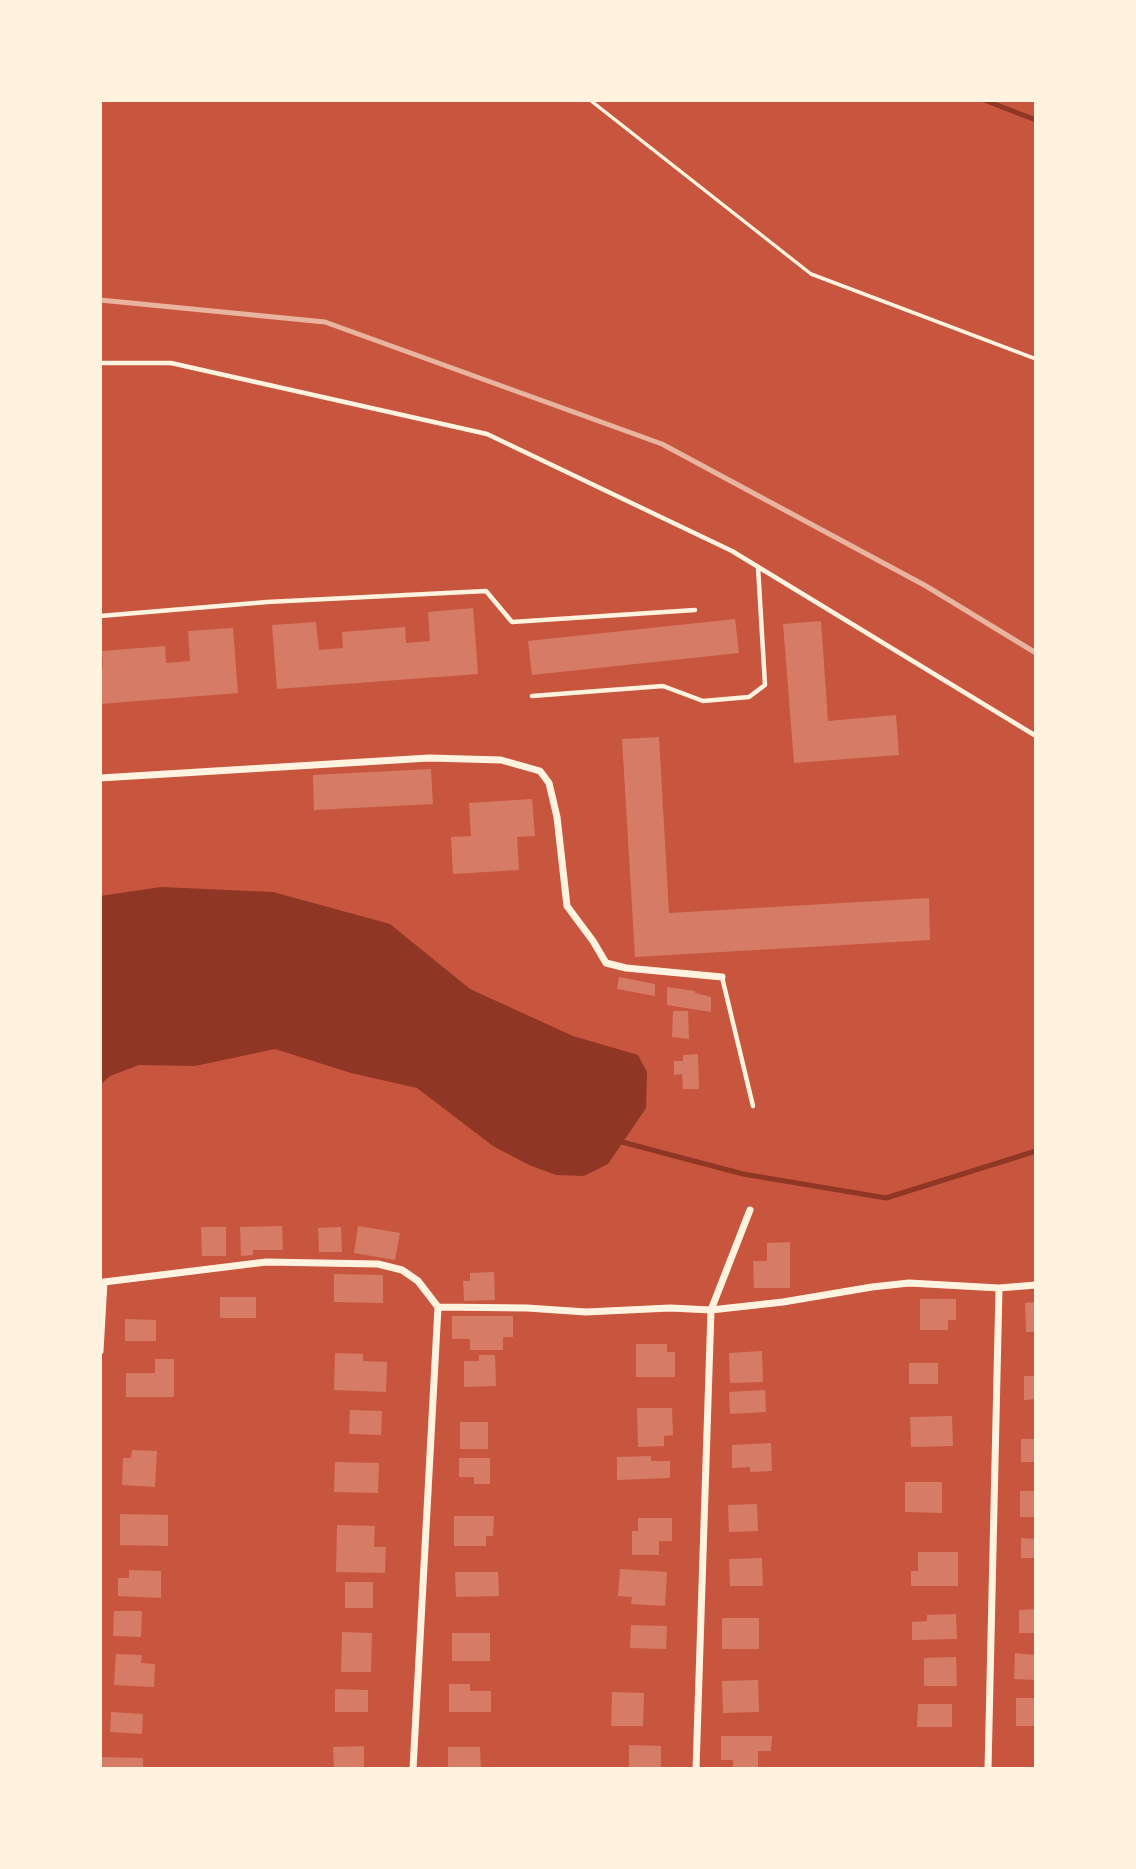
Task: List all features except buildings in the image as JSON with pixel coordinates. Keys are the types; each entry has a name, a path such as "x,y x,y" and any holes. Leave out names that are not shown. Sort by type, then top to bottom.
{"street":[{"path":"100,778 429,758 501,760 540,771 550,783 557,817 567,906 606,963 626,968 722,977"},
{"path":"696,1769 711,1310 750,1210"},
{"path":"100,1351 104,1282 266,1262 378,1264 402,1270 418,1281 438,1307 413,1769"},
{"path":"438,1307 586,1312 670,1308 711,1310 909,1283 999,1288 1036,1285"},
{"path":"988,1769 999,1288"}],"lane":[{"path":"100,363 171,363 487,434 732,551 1036,736"},
{"path":"532,696 663,686 703,701 749,697 765,685 758,567"},
{"path":"100,616 267,602 486,591 512,622 695,610"},
{"path":"722,977 753,1105"}],"path":[{"path":"590,100 811,274 1036,359"}],"shaded area":[{"path":"161,887 273,892 390,924 470,989 573,1036 638,1055 647,1072 646,1108 608,1164 584,1176 556,1175 529,1165 493,1146 417,1088 351,1073 275,1049 195,1066 139,1065 110,1076 100,1085 100,896"}],"waterway":[{"path":"984,100 1036,120"},
{"path":"622,1142 743,1174 886,1198 1036,1151"}],"railway":[{"path":"100,300 325,322 662,444 926,586 1036,653"}]}
